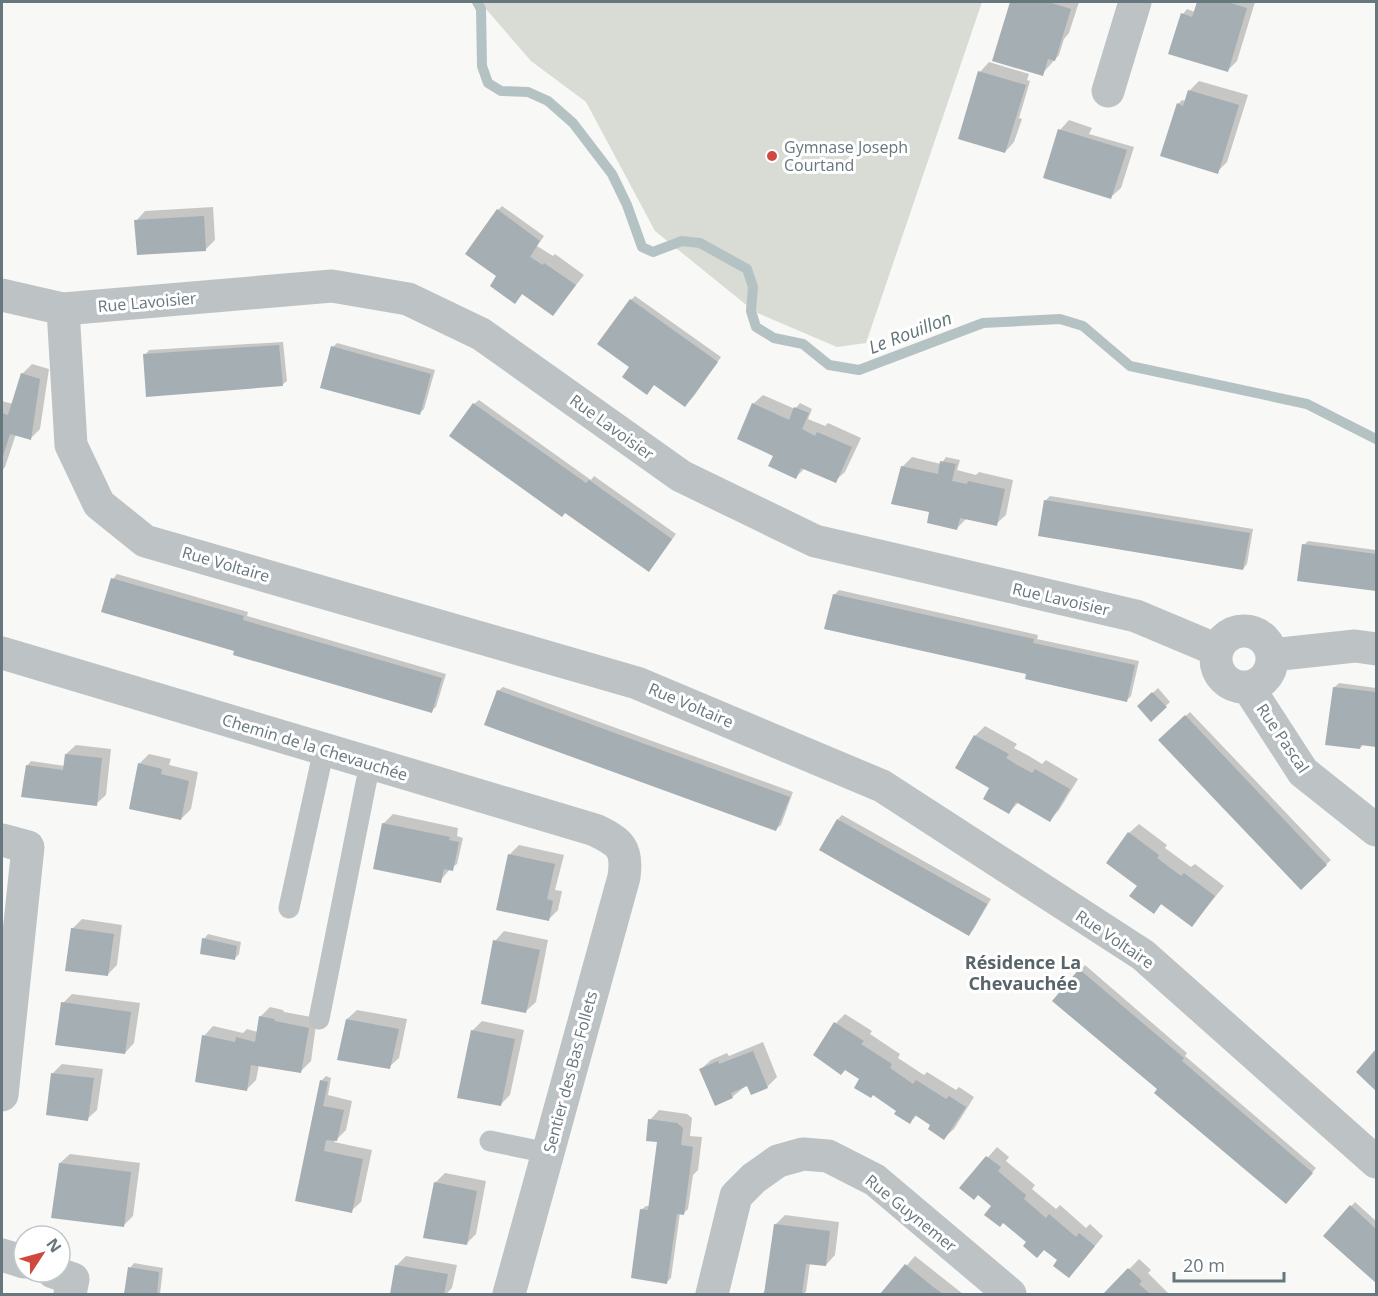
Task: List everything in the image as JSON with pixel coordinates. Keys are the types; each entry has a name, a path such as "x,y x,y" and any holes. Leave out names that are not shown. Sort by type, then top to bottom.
{"street":[{"path":"1108,91 1135,2"},
{"name":"Rue Lavoisier","path":"2,295 63,309 332,286 408,299 481,334 681,476 815,541 1136,616 1217,650"},
{"name":"Rue Voltaire","path":"63,309 71,445 99,504 145,541 637,683 882,786 1143,955 1377,1162"},
{"path":"1248,631 1263,638 1270,646 1272,655 1269,673 1258,684 1248,687 1239,687 1228,682 1221,676 1216,660 1217,650 1224,639 1232,633 1248,631"},
{"path":"1272,655 1355,646 1377,649"},
{"name":"Chemin de la Chevauchée","path":"2,653 595,830 612,838 623,849"},
{"name":"Rue Pascal","path":"1248,687 1303,772 1377,830"},
{"path":"2,840 28,847 2,1095"},
{"name":"Sentier des Bas Follets","path":"509,1294 624,877 626,862 623,849"},
{"name":"Rue Guynemer","path":"712,1294 736,1196 754,1178 778,1161 802,1154 828,1156 875,1180 1010,1294"}],"lane":[{"path":"289,908 324,750"},
{"path":"320,1019 370,763"},
{"path":"490,1141 548,1153"}],"shaded area":[{"name":"Gymnase Joseph Courtand","path":"480,2 982,2 866,343 837,347 755,312 655,231 586,102 531,61"}],"building":[{"path":"1010,2 1048,2 1071,9 1055,61 1048,59 1043,76 992,61"},
{"path":"1197,2 1227,2 1247,8 1228,72 1168,54 1181,13 1192,17"},
{"path":"978,71 1026,85 1005,153 958,139"},
{"path":"1188,90 1239,105 1218,174 1160,156 1177,103 1183,106"},
{"path":"1058,129 1127,150 1111,199 1043,178"},
{"path":"497,209 540,241 530,257 543,265 544,263 576,285 553,316 522,294 515,304 490,286 496,276 465,254"},
{"path":"204,216 206,251 137,255 134,220"},
{"path":"630,299 718,362 685,407 654,385 647,395 622,377 629,367 597,344"},
{"path":"279,345 283,386 146,397 143,354"},
{"path":"331,346 431,374 420,415 320,388"},
{"path":"21,373 40,379 31,440 10,434 2,459 2,413 8,415"},
{"path":"473,403 586,483 589,480 672,539 649,572 565,513 562,517 449,436"},
{"path":"752,403 789,420 794,407 809,413 802,429 815,436 817,432 852,447 836,483 801,468 796,479 768,466 773,456 737,439"},
{"path":"940,461 956,464 952,481 967,484 968,481 1005,489 997,526 960,518 957,530 927,523 929,512 891,504 901,466 938,474"},
{"path":"1044,500 1250,533 1243,570 1038,536"},
{"path":"1302,544 1376,554 1376,591 1297,581"},
{"path":"111,578 244,616 243,620 442,678 432,713 233,655 234,651 101,612"},
{"path":"833,594 1034,639 1033,643 1135,665 1127,702 1025,679 1026,674 824,629"},
{"path":"1333,687 1376,692 1376,747 1361,745 1360,749 1325,745"},
{"path":"497,690 790,797 776,831 484,725"},
{"path":"1152,692 1167,707 1151,722 1137,706"},
{"path":"1185,715 1327,865 1301,890 1158,740"},
{"path":"974,735 1009,754 1006,758 1019,766 1032,773 1035,769 1070,789 1050,822 1016,802 1009,814 983,799 989,788 955,768"},
{"path":"65,754 102,758 97,806 21,797 26,765 63,770"},
{"path":"138,763 162,769 161,774 189,781 181,820 129,809"},
{"path":"837,819 987,904 969,936 819,850"},
{"path":"382,823 450,837 449,840 459,842 453,871 444,869 441,883 373,869"},
{"path":"1128,832 1159,855 1157,858 1181,876 1184,873 1215,896 1192,927 1161,904 1154,914 1129,896 1137,886 1106,863"},
{"path":"508,854 555,864 547,899 553,901 549,921 496,910"},
{"path":"71,928 114,934 108,976 65,971"},
{"path":"202,938 237,946 235,960 200,954"},
{"path":"493,940 540,950 526,1013 481,1004"},
{"path":"1079,969 1184,1058 1182,1061 1313,1173 1286,1204 1154,1093 1157,1089 1052,1001"},
{"path":"61,1002 131,1012 125,1054 55,1045"},
{"path":"259,1016 309,1028 301,1073 251,1065 247,1091 195,1082 202,1035 235,1042 236,1037 255,1042"},
{"path":"346,1019 399,1029 390,1069 337,1060"},
{"path":"834,1022 864,1041 861,1044 892,1064 890,1068 913,1084 916,1080 946,1099 949,1096 966,1107 944,1140 928,1129 930,1125 915,1115 910,1124 894,1114 896,1111 873,1095 871,1098 854,1088 859,1079 845,1070 841,1075 813,1055"},
{"path":"471,1030 515,1039 501,1106 457,1098"},
{"path":"1376,1049 1376,1091 1356,1072"},
{"path":"753,1051 768,1088 751,1095 747,1086 731,1093 733,1098 715,1106 699,1069"},
{"path":"51,1073 94,1078 88,1121 46,1115"},
{"path":"320,1080 328,1082 323,1106 344,1110 337,1141 326,1140 324,1151 363,1159 352,1213 295,1201"},
{"path":"648,1119 677,1123 683,1128 681,1145 693,1147 684,1215 677,1214 667,1284 631,1278 640,1209 648,1210 657,1142 646,1141"},
{"path":"986,1156 1001,1167 998,1171 1026,1195 1024,1199 1046,1218 1049,1214 1076,1237 1079,1233 1095,1246 1069,1278 1053,1266 1057,1260 1044,1250 1037,1258 1023,1246 1026,1242 1003,1223 1000,1227 984,1215 991,1206 978,1195 974,1200 959,1188"},
{"path":"59,1163 131,1172 124,1227 51,1218"},
{"path":"434,1182 477,1191 467,1245 423,1238"},
{"path":"1350,1205 1376,1229 1376,1283 1323,1236"},
{"path":"774,1224 830,1231 826,1266 806,1264 802,1294 764,1294"},
{"path":"905,1264 932,1286 943,1294 880,1294"},
{"path":"395,1265 448,1274 444,1294 390,1294"},
{"path":"128,1267 159,1272 157,1294 124,1294"},
{"path":"1128,1268 1142,1281 1139,1284 1150,1294 1103,1294"}],"waterway":[{"name":"Le Rouillon","path":"477,2 481,9 482,66 488,83 501,91 528,92 548,101 573,123 612,174 627,205 642,247 653,252 682,241 700,243 747,269 753,287 751,311 756,327 774,338 803,344 829,365 859,370 983,323 1060,319 1083,326 1130,366 1307,404 1376,439"}],"place":[{"name":"Gymnase Joseph Courtand","path":"772,156"}],"district":[{"name":"Résidence La Chevauchée","path":"1023,972"}]}
